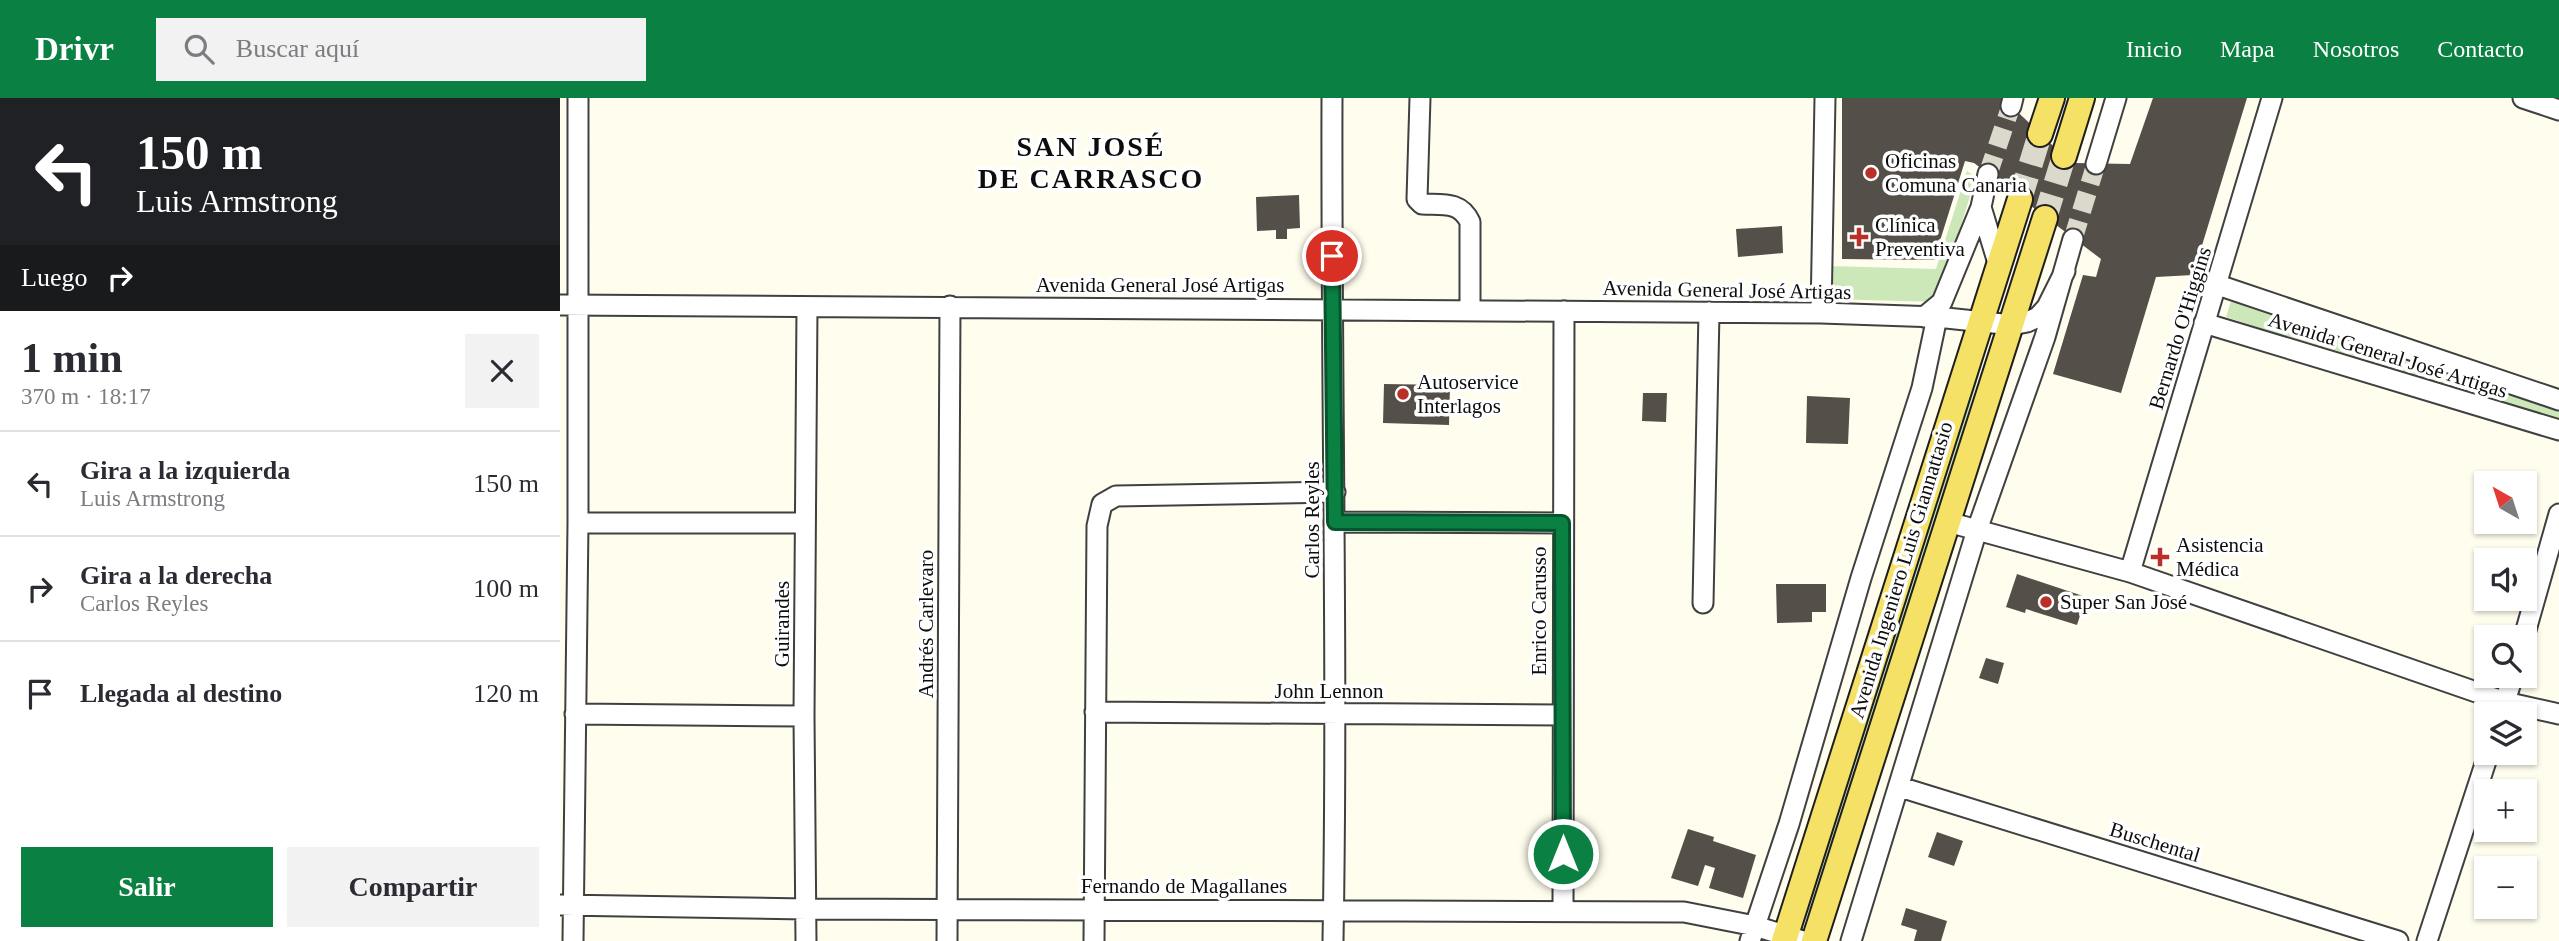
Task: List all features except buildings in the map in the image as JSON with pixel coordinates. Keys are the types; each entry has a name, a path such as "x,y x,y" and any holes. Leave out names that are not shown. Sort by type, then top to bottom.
{"main road":[{"path":"2040,134 2052,98"},
{"path":"2064,156 2082,98"},
{"name":"Avenida Ingeniero Luis Giannattasio","path":"1791,939 1823,818 1998,262 2020,200"},
{"name":"Avenida Ingeniero Luis Giannattasio","path":"1815,941 2045,218"}],"street":[{"path":"573,941 566,905 575,714 578,523 568,304 578,98"},
{"name":"Carlos Reyles","path":"1332,98 1334,941"},
{"path":"1420,98 1417,199 1422,204 1454,205 1465,213 1470,222 1470,310"},
{"path":"1821,313 1825,98"},
{"path":"2096,164 2116,98"},
{"name":"Bernardo O'Higgins","path":"2130,572 2272,98"},
{"path":"2523,98 2559,110"},
{"path":"1930,317 1942,302 1981,207 1988,174"},
{"path":"1981,207 1998,262"},
{"path":"1851,941 1977,530 2045,337 2073,239"},
{"path":"2012,325 2038,317 2047,307 2065,271"},
{"name":"Avenida General José Artigas","path":"2218,285 2559,400"},
{"name":"Avenida General José Artigas","path":"568,304 1821,313 1930,317 2012,325"},
{"name":"Andrés Carlevaro","path":"947,941 950,306"},
{"name":"Guirandes","path":"806,941 804,716 807,307"},
{"name":"Enrico Carusso","path":"1563,910 1564,312"},
{"path":"1703,603 1709,313"},
{"name":"Avenida Ingeniero Luis Giannattasio","path":"1752,933 1789,824 1861,578 1922,388 1930,317"},
{"name":"Avenida General José Artigas","path":"2204,323 2559,430"},
{"path":"1094,941 1097,526 1102,505 1116,496 1335,492"},
{"path":"2527,625 2559,514"},
{"path":"1335,522 1562,523"},
{"path":"1948,522 2130,572 2487,702"},
{"path":"578,523 805,523"},
{"name":"John Lennon","path":"1095,712 1562,715"},
{"path":"2537,712 2559,715"},
{"path":"575,714 804,716"},
{"path":"2427,941 2485,765"},
{"name":"Buschental","path":"1900,787 2398,941"},
{"path":"1789,824 1823,818"},
{"name":"Fernando de Magallanes","path":"566,905 806,909 1684,912 1752,933 1791,939"}],"green space":[{"path":"1967,171 1976,177 1937,302 1828,299 1828,266 1936,269"},
{"path":"2231,301 2559,406 2559,424 2226,317"},
{"path":"1980,345 1987,347 1924,559 1811,910 1804,917"}],"tunnel":[{"path":"1988,174 2011,106"},
{"path":"2020,199 2040,134"},
{"path":"2045,218 2064,156"},
{"path":"2073,239 2096,164"}],"place":[{"name":"Oficinas Comuna Canaria","path":"1871,173"},
{"name":"Clínica Preventiva","path":"1859,237"},
{"name":"Autoservice Interlagos","path":"1403,394"},
{"name":"Asistencia Médica","path":"2160,557"},
{"name":"Super San José","path":"2046,602"}],"district":[{"name":"SAN JOSÉ DE CARRASCO","path":"1091,162"}],"route":[{"path":"1332,256 1335,522 1562,523 1563,854"}]}
